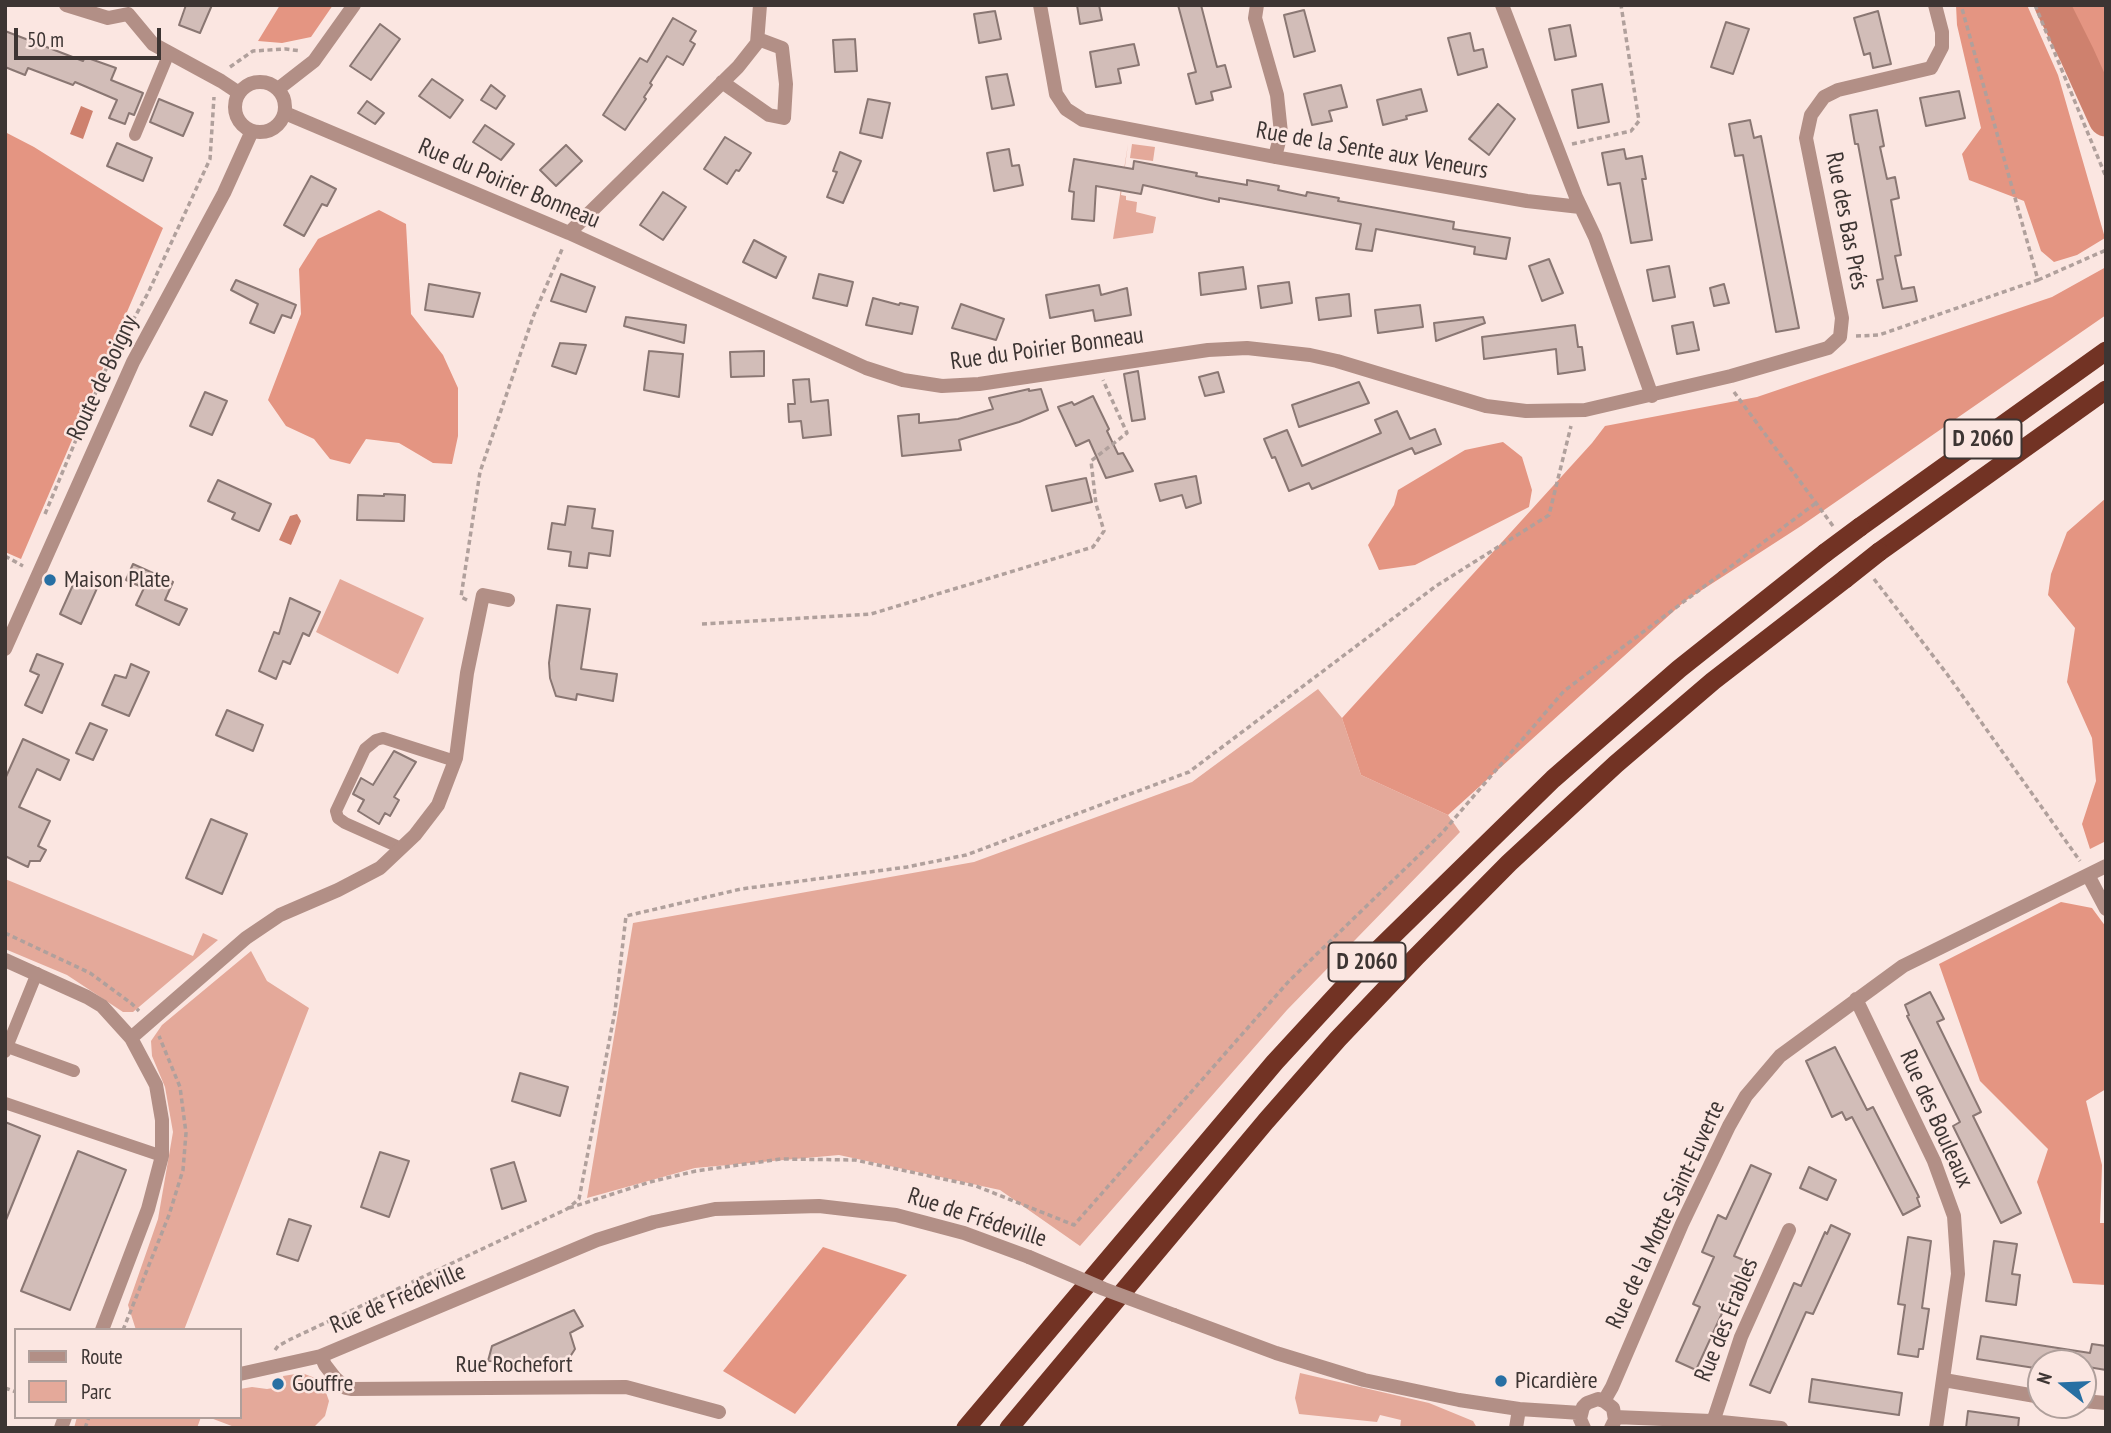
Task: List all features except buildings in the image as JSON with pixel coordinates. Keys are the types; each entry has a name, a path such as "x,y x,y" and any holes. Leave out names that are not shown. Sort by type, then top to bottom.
{"highway":[{"name":"D 2060","path":"967,1428 1275,1062 1381,947 1553,779 1679,669 1825,553 2106,351"},
{"name":"D 2060","path":"1009,1428 1257,1131 1338,1039 1509,863 1616,764 1713,681 1879,552 2106,390"}],"street":[{"path":"66,5 108,18 131,9 153,44 239,93"},
{"path":"278,89 314,61 354,5"},
{"path":"569,233 738,67 758,38 760,5"},
{"name":"Rue de la Sente aux Veneurs","path":"1040,5 1056,93 1066,109 1083,120 1275,158 1527,201 1580,207"},
{"path":"1257,5 1255,18 1277,95 1281,133 1275,158"},
{"path":"1502,5 1580,207 1595,237 1652,396 1828,348 1840,337"},
{"name":"Rue des Bas Prés","path":"1840,337 1842,318 1806,138 1811,115 1824,97 1838,90 1931,68 1942,47 1942,32 1935,5"},
{"path":"722,82 769,115 783,118 786,84 782,48 758,38"},
{"path":"261,82 278,89 285,101 285,113 277,126 269,131 252,131 244,126 235,110 239,93 245,87 261,82"},
{"name":"Rue du Poirier Bonneau","path":"285,113 569,233 856,364 903,380 942,386 979,384 1208,350 1247,348 1337,361 1486,406 1526,411 1574,410 1652,396"},
{"name":"Route de Boigny","path":"5,649 133,362 224,193 252,131"},
{"path":"131,1038 246,938 280,915 380,868 415,835 438,805 455,761 467,673 483,595 508,600"},
{"name":"Rue de la Motte Saint-Euverte","path":"1604,1401 1682,1224 1729,1126 1746,1096 1780,1056 1903,966 2106,866"},
{"path":"2088,875 2106,909"},
{"path":"5,960 102,1006 131,1038 156,1084 162,1120 162,1156 149,1209 103,1328"},
{"name":"Rue des Bouleaux","path":"1857,999 1934,1161 1954,1216 1958,1274 1936,1428"},
{"name":"Rue de Frédeville","path":"242,1374 321,1356 597,1240 654,1222 715,1209 819,1206 896,1215 964,1233 1276,1353 1364,1380 1459,1400 1582,1420"},
{"name":"Rue des Érables","path":"1711,1424 1741,1337 1789,1230"},
{"name":"Rue Rochefort","path":"321,1356 335,1378 351,1389 626,1387 719,1412"},
{"path":"1944,1380 2027,1395"},
{"path":"1582,1420 1587,1403 1598,1399 1613,1408 1613,1423 1781,1428"},
{"path":"1516,1428 1519,1409"}],"lane":[{"path":"135,135 169,53"},
{"path":"401,848 338,818 336,811 365,749 383,738 455,761"},
{"path":"37,973 6,1048 74,1071"},
{"path":"5,1102 162,1156"}],"path":[{"path":"1557,148 1631,131 1639,121 1621,5"},
{"path":"1961,5 2038,280"},
{"path":"2035,5 2106,177"},
{"path":"228,69 253,51 303,51"},
{"path":"481,608 461,597 480,472 533,317 569,233"},
{"path":"1840,337 1879,335 2038,280 2106,250"},
{"path":"702,624 871,614 1093,547 1104,531 1096,504 1091,461 1126,433 1097,365"},
{"path":"1731,376 1732,389 1841,536"},
{"path":"567,1209 579,1199 615,1011 626,916 741,889 907,867 966,855 1189,772 1436,586 1549,515 1574,410"},
{"path":"275,1366 275,1350 285,1343 567,1209 650,1182 696,1171 782,1158 855,1160 976,1186 1074,1225 1289,981 1441,833 1564,691 1816,503"},
{"path":"5,556 23,566"},
{"path":"1866,569 1947,674 2071,846 2088,875"},
{"path":"5,933 90,973 131,1003 149,1022 163,1043 180,1087 186,1133 183,1170 169,1215 124,1328"}],"green space":[{"path":"1128,144 1121,195 1126,196 1126,200 1137,202 1136,212 1156,217 1153,233 1113,239"},
{"path":"1132,144 1155,147 1153,161 1130,158"},
{"path":"340,579 424,618 398,674 316,632"},
{"path":"1318,689 1342,718 1361,775 1448,815 1460,832 1287,1010 1080,1246 1000,1190 839,1155 695,1168 587,1198 633,923 974,862 1192,782"},
{"path":"5,879 193,956 203,933 218,940 133,1012 123,1012 67,975 5,949"},
{"path":"251,951 267,981 309,1008 185,1328 135,1328 128,1305 158,1219 173,1132 165,1087 152,1056 151,1041 162,1025"},
{"path":"302,1373 315,1378 324,1387 329,1401 325,1416 313,1428 237,1428 213,1419 242,1419 242,1389 285,1386 283,1376"},
{"path":"1300,1373 1429,1403 1473,1421 1477,1428 1400,1428 1401,1420 1380,1415 1377,1422 1299,1414 1295,1398"},
{"path":"76,1419 200,1419 197,1428 74,1428"}],"shaded area":[{"path":"280,5 333,5 311,37 282,43 258,41"},
{"path":"1956,5 2027,5 2058,75 2105,238 2077,255 2054,262 2041,251 2024,201 1969,180 1962,154 1981,128 1957,25"},
{"path":"2067,5 2106,5 2106,88"},
{"path":"81,106 93,111 83,139 70,134"},
{"path":"5,132 34,147 163,228 21,559 5,552"},
{"path":"379,210 406,224 411,314 443,355 458,388 458,436 452,464 433,463 399,443 366,439 350,464 330,459 314,439 286,426 268,400 301,314 299,269 318,239"},
{"path":"2106,267 2106,315 1801,526 1685,601 1448,815 1361,775 1342,718 1605,426 1757,397 2052,297"},
{"path":"1503,442 1522,457 1532,490 1529,507 1415,565 1379,570 1368,545 1394,505 1398,490 1465,450"},
{"path":"2106,498 2106,841 2090,849 2082,824 2096,781 2092,738 2067,682 2075,628 2048,595 2051,574 2067,532"},
{"path":"297,514 301,521 291,545 279,540 290,516"},
{"path":"2061,902 2092,908 2106,927 2106,1089 2086,1101 2102,1165 2100,1223 2106,1223 2106,1285 2073,1283 2037,1182 2048,1149 1980,1081 1939,964"},
{"path":"823,1247 907,1275 795,1414 723,1371"}],"waterway":[{"path":"2052,5 2106,119"}],"place":[{"name":"Maison Plate","path":"50,580"},
{"name":"Picardière","path":"1501,1381"},
{"name":"Gouffre","path":"278,1384"}]}
